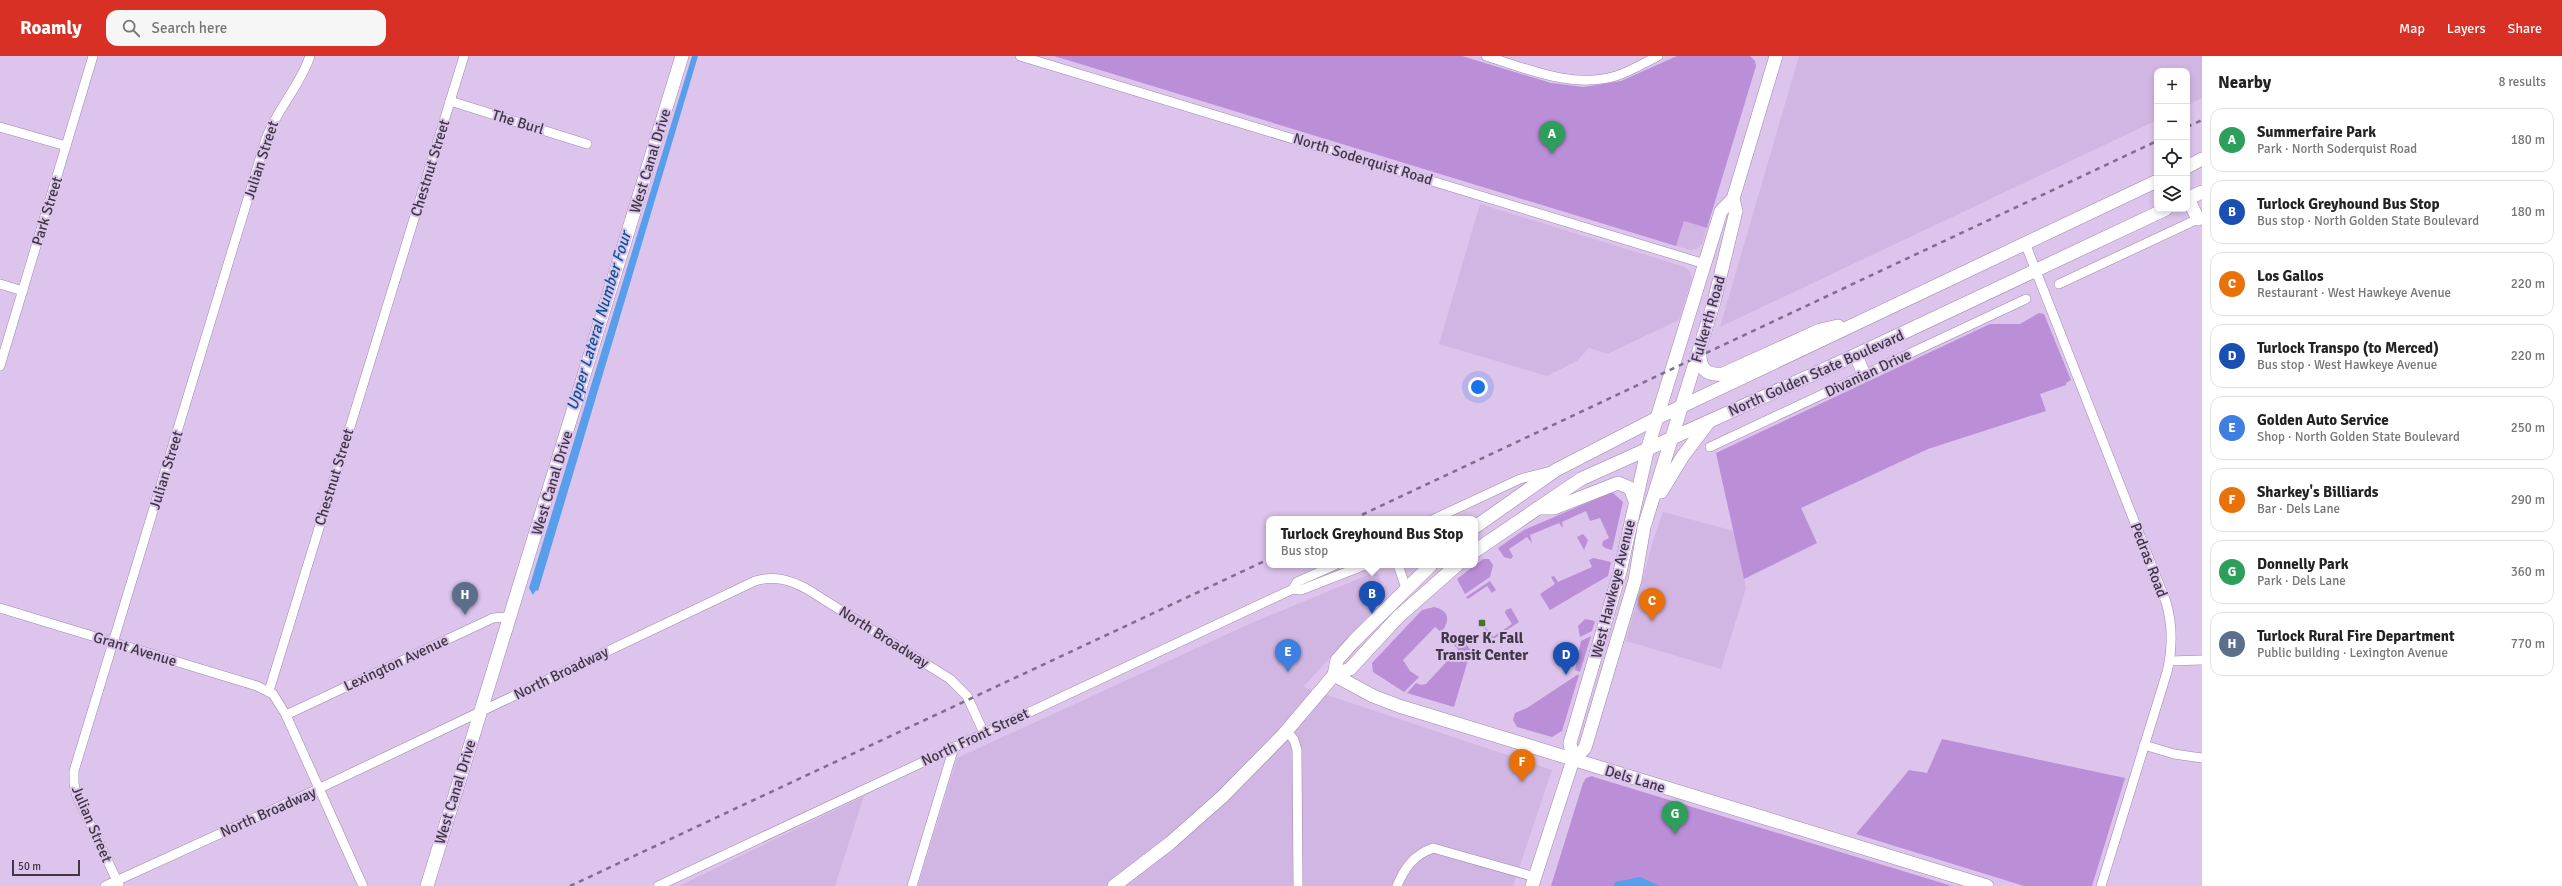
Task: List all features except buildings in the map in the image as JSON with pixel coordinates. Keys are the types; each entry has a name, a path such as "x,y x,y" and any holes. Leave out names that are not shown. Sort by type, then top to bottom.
{"street":[{"name":"Park Street","path":"0,366 93,56"},
{"name":"Julian Street","path":"118,883 77,796 74,778 266,139 276,114 301,76 310,56"},
{"name":"Chestnut Street","path":"269,691 464,56"},
{"name":"West Canal Drive","path":"427,886 508,617 554,476 682,56"},
{"name":"North Soderquist Road","path":"1020,56 1705,264"},
{"path":"1486,56 1516,60 1566,79 1595,80 1623,73 1658,56"},
{"name":"Fulkerth Road","path":"1657,418 1721,211 1733,199 1776,56"},
{"name":"The Burl","path":"450,101 587,144"},
{"path":"0,127 66,146"},
{"path":"2190,165 2202,160"},
{"name":"North Golden State Boulevard","path":"1478,525 1556,470 1657,418 2154,182"},
{"path":"2190,198 2202,192"},
{"name":"Fulkerth Road","path":"1672,437 1716,298 1736,211 1733,199"},
{"path":"2059,284 2200,218 2190,202"},
{"name":"North Golden State Boulevard","path":"1478,549 1581,479 1648,447 1856,355 2160,212"},
{"name":"Pedras Road","path":"2025,243 2166,602 2172,629 2170,660 2101,886"},
{"path":"0,284 23,291"},
{"name":"Divanian Drive","path":"1710,447 2026,299"},
{"path":"1701,346 1700,359 1705,371 1712,374 1723,374 1820,330 1864,319"},
{"path":"1856,355 1864,375"},
{"name":"West Hawkeye Avenue","path":"1534,881 1573,760 1570,743 1617,584 1648,447 1657,418"},
{"path":"1644,527 1673,470 1709,421"},
{"name":"West Hawkeye Avenue","path":"1573,760 1586,748 1635,580 1644,527 1672,437"},
{"path":"1440,516 1520,479 1556,470"},
{"path":"1538,508 1554,508 1618,483 1630,488 1635,501"},
{"name":"North Front Street","path":"1293,589 1297,582 1328,568"},
{"name":"North Front Street","path":"658,886 1293,589 1301,590 1357,568"},
{"path":"1399,568 1406,588"},
{"path":"1114,886 1204,814 1287,731 1334,675 1337,660 1406,588 1428,568"},
{"path":"1334,675 1350,669 1398,617 1454,568"},
{"name":"North Broadway","path":"105,886 118,883 755,581 776,578 791,582 813,592 950,679 968,696 984,734"},
{"name":"Grant Avenue","path":"0,608 269,691"},
{"name":"Lexington Avenue","path":"286,715 493,618 508,617"},
{"path":"2170,660 2202,660"},
{"name":"Dels Lane","path":"1334,675 1393,704 1987,886"},
{"path":"269,691 276,697 286,715 318,789 363,886"},
{"path":"1287,731 1294,740 1297,750 1298,886"},
{"path":"2144,745 2174,754 2202,758"},
{"path":"912,886 954,747"},
{"path":"1397,886 1408,864 1420,852 1433,848 1534,881"}],"shaded area":[{"path":"1054,56 1462,56 1551,83 1584,87 1621,81 1677,56 1750,56 1755,61 1756,66 1707,228 1684,221 1676,246"},
{"path":"1799,56 2202,56 2202,98 2190,104 2190,68 2154,68 2154,121 1720,327"},
{"path":"1480,204 1685,267 1690,272 1692,278 1679,320 1607,354 1589,348 1577,361 1547,376 1439,344"},
{"path":"1684,221 1707,228 1702,244 1697,249 1691,250 1676,246"},
{"path":"2039,313 2044,314 2071,380 2066,383 2066,385 2040,394 2046,411 1928,449 1801,508 1817,543 1744,579 1716,453 1990,324 2020,324"},
{"path":"1612,492 1623,502 1612,550 1605,548 1602,545 1603,541 1609,538 1600,518 1590,521 1586,511 1562,522 1563,528 1559,523 1530,535 1532,543 1527,537 1509,549 1513,556 1511,559 1504,557 1498,548 1524,530"},
{"path":"1663,512 1734,531 1746,588 1721,669 1626,641 1653,541"},
{"path":"1583,534 1588,540 1584,550 1577,537"},
{"path":"1593,558 1611,562 1608,576 1550,610 1540,594 1555,584 1551,577 1554,576 1558,582 1592,567 1589,560"},
{"path":"1483,559 1489,559 1493,565 1490,577 1465,594 1457,579 1471,568 1478,568 1478,563"},
{"path":"1377,571 1386,597 1303,687 1552,770 1513,886 918,886 957,758 1247,625"},
{"path":"1490,581 1496,590 1492,593 1487,586 1468,599 1466,597"},
{"path":"1434,607 1439,608 1445,613 1447,616 1446,624 1441,632 1435,627 1403,660 1410,671 1419,677 1404,692 1373,672 1372,663 1422,610"},
{"path":"1511,608 1519,622 1495,638 1491,638 1479,619 1493,637 1512,624 1505,613 1506,610"},
{"path":"1585,619 1595,621 1592,631 1580,637 1578,626"},
{"path":"1591,636 1580,672 1575,670 1581,641"},
{"path":"1456,639 1464,641 1471,651 1469,657 1452,656 1458,649 1452,643"},
{"path":"1450,658 1468,660 1454,707 1407,693 1416,683 1421,685 1426,684"},
{"path":"1579,675 1562,731 1552,737 1517,727 1513,720 1515,713 1527,708"},
{"path":"1942,739 2125,778 2092,886 2024,886 1856,834 1909,770 1927,773"},
{"path":"1592,776 1952,886 1551,886 1583,783 1586,778"},
{"path":"864,796 835,886 679,886"}],"water":[{"path":"692,56 698,56 538,591 536,590 533,595 529,588"},
{"path":"1640,877 1660,886 1613,886 1615,882"}],"railway":[{"path":"2190,126 2202,120"},
{"path":"1359,516 2154,142"},
{"path":"570,886 1266,560"}],"place":[{"name":"Summerfaire Park","path":"1552,154"},
{"name":"Turlock Greyhound Bus Stop","path":"1372,614"},
{"name":"Turlock Rural Fire Department","path":"465,615"},
{"name":"Los Gallos","path":"1652,621"},
{"name":"Roger K. Fall Transit Center","path":"1482,623"},
{"name":"Golden Auto Service","path":"1288,672"},
{"name":"Turlock Transpo (to Merced)","path":"1566,675"},
{"name":"Sharkey's Billiards","path":"1522,782"},
{"name":"Donnelly Park","path":"1675,834"}],"water label":[{"name":"Upper Lateral Number Four","path":"599,321"}]}
